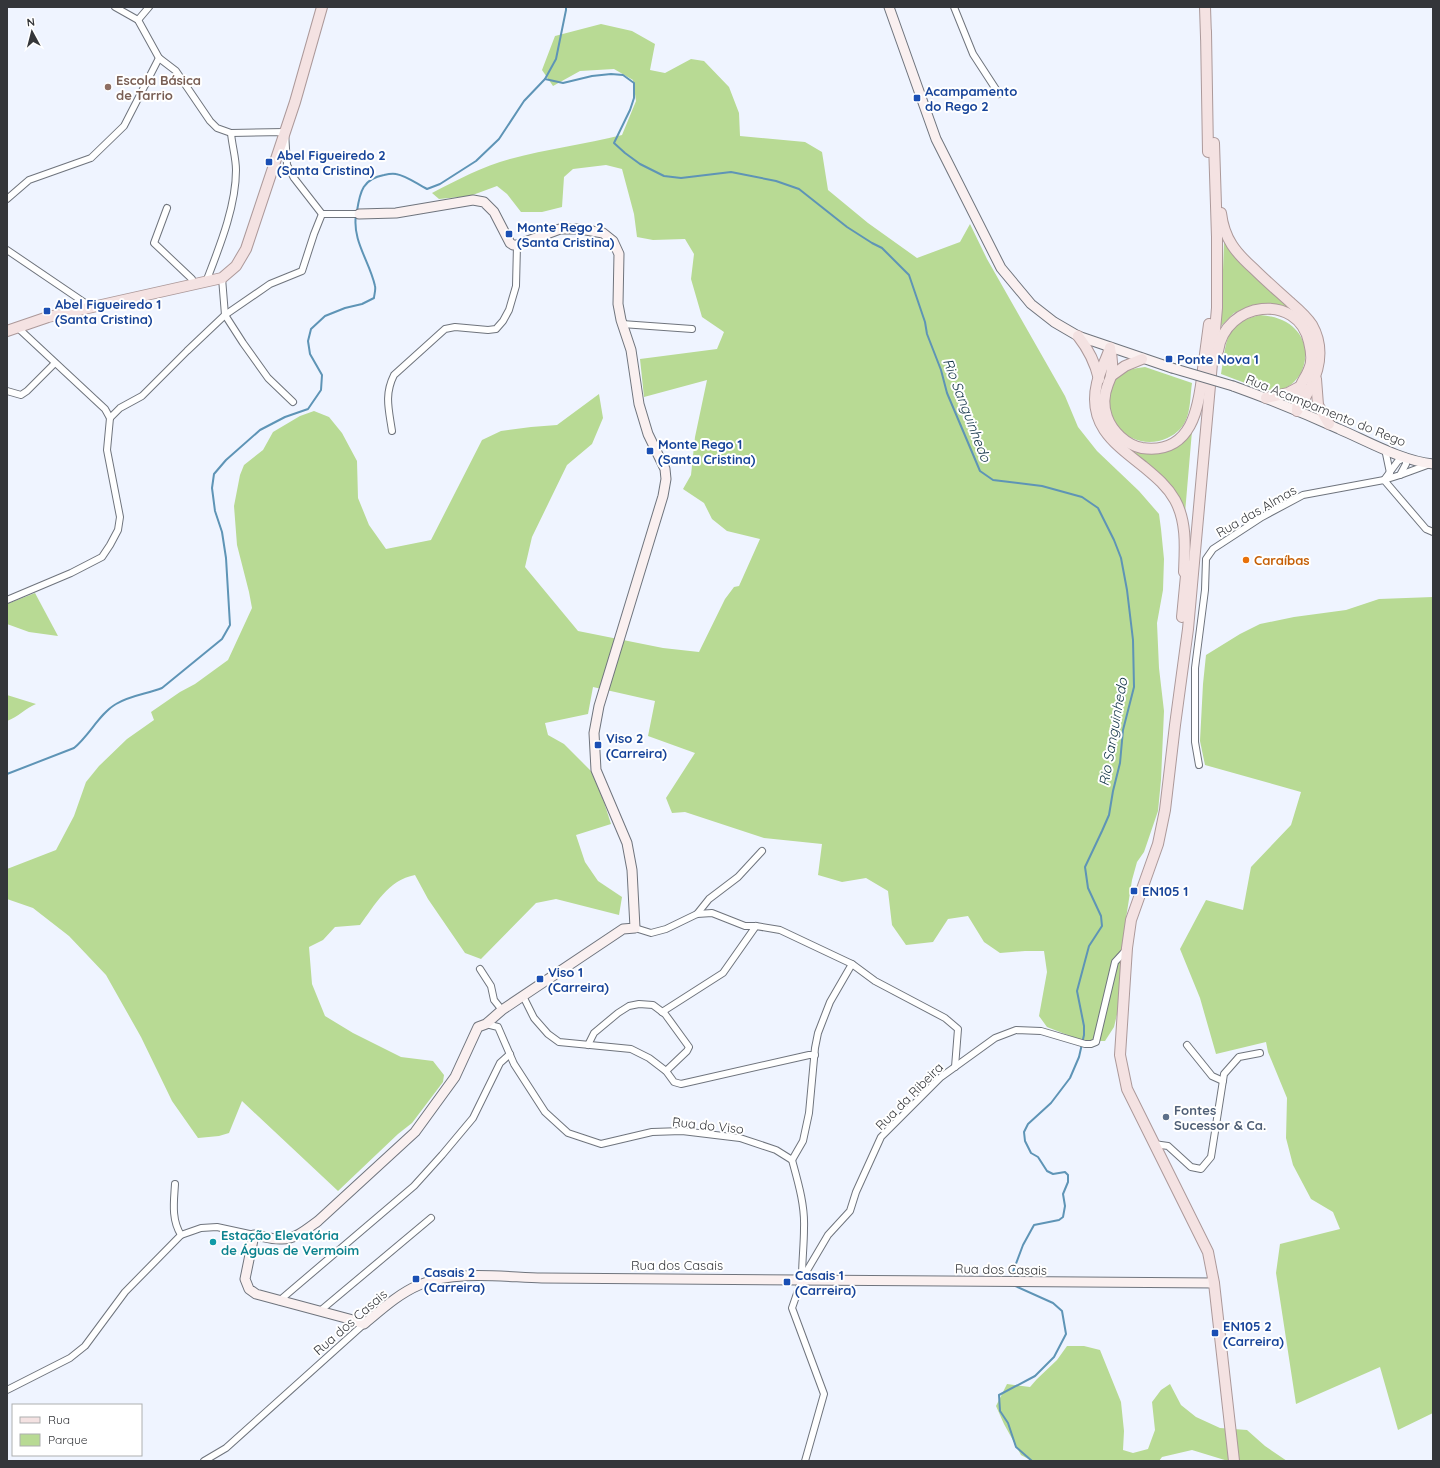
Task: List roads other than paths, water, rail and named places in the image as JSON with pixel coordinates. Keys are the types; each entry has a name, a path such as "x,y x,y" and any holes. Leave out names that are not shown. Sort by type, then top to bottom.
{"main road":[{"path":"7,331 48,317 222,278 236,266 246,249 285,132 322,7"},
{"path":"1110,348 1112,360 1111,376 1105,394 1104,406 1106,416 1111,426 1128,442 1138,447 1150,449 1162,448 1175,442 1183,436 1195,416 1201,390 1211,308 1212,267 1205,7"},
{"path":"1206,32 1214,142 1218,237 1217,308 1188,629 1166,804 1158,844 1131,920 1127,948 1120,1055 1127,1089 1208,1252 1214,1283 1234,1461"},
{"path":"1214,142 1222,216 1226,233 1238,254 1312,324 1317,337 1320,358 1316,375 1307,397 1297,411"},
{"path":"1208,410 1218,348 1227,329 1237,318 1249,311 1275,309 1286,313 1296,320 1304,329 1309,340 1311,359 1310,368 1298,394 1297,411"},
{"path":"1078,336 1088,348 1093,358 1099,379"},
{"path":"1110,348 1096,390 1096,406 1103,429 1116,445 1161,482 1170,492 1181,515 1185,537 1184,600"},
{"path":"1111,376 1125,366 1142,358"},
{"path":"1316,375 1318,405 1329,424"},
{"path":"1266,398 1288,393 1301,386"},
{"path":"1175,725 1184,600 1201,412 1201,390"}],"street":[{"path":"115,7 138,20 158,58 176,71 210,121 217,128 231,133 285,132 287,165 294,178 322,214"},
{"path":"138,20 149,7"},
{"name":"Rua Acampamento do Rego","path":"889,7 936,139 1001,268 1030,304 1054,322 1078,336 1110,348 1233,386 1329,424 1385,450 1406,458 1432,464"},
{"path":"954,7 973,54 999,94"},
{"path":"7,199 29,180 92,158 124,126 158,58"},
{"path":"206,282 223,235 232,201 236,169 231,133"},
{"path":"322,214 396,213 473,200 484,202 494,212 510,243 513,245 518,245 560,229 580,229 603,233 613,241 619,254 618,304 622,324 631,350 639,404 648,434 665,469 666,479 663,496 599,706 594,733 596,770 627,843 632,870 635,928"},
{"path":"167,208 154,243 192,279 193,285"},
{"path":"110,418 120,408 142,396 186,351 225,315 270,284 302,271 322,214"},
{"path":"392,431 387,399 389,386 394,375 445,329 455,327 488,330 496,329 503,321 516,286 518,245"},
{"path":"7,250 91,307"},
{"path":"222,278 225,315 268,378 293,402"},
{"path":"622,324 692,329"},
{"path":"7,600 71,573 102,557 118,530 120,517 114,478 107,450 110,418 105,409 17,327"},
{"path":"7,391 21,395 55,363"},
{"path":"1385,450 1390,474"},
{"path":"1400,475 1406,464 1406,458 1398,461 1390,474 1384,480 1426,529 1433,532"},
{"name":"Rua das Almas","path":"1199,765 1195,742 1195,668 1205,590 1206,559 1213,549 1262,517 1303,495 1384,480 1432,464"},
{"path":"697,914 709,900 738,877 762,851"},
{"path":"7,1390 70,1358 85,1346 125,1292 181,1235 201,1228 217,1227 282,1240 301,1234 318,1221 415,1132 455,1077 478,1027 486,1024 502,1010 623,928 635,928 651,933 666,929 697,914 712,913 745,926 756,926 780,930 852,964 875,981 945,1018 958,1029 955,1067"},
{"path":"662,1012 723,973 756,926"},
{"name":"Rua da Ribeira","path":"802,1279 828,1235 850,1211 856,1192 881,1137 941,1077 995,1038 1016,1030 1041,1031 1083,1043 1091,1044 1096,1042 1115,962 1127,948"},
{"path":"805,1461 824,1394 792,1308 802,1279 804,1227 800,1187 792,1160 803,1141 810,1113 818,1033 830,1002 852,964"},
{"path":"480,970 492,986 494,1000 502,1010"},
{"path":"523,996 534,1018 548,1034 559,1042 631,1049 649,1058 666,1070 674,1082 681,1084 809,1054 815,1055"},
{"path":"588,1045 594,1033 618,1012 629,1006 639,1004 653,1005 662,1012 689,1047 687,1051 666,1070"},
{"name":"Rua do Viso","path":"486,1024 498,1027 514,1064 545,1112 568,1133 601,1144 652,1132 682,1131 740,1138 776,1150 792,1160"},
{"path":"1187,1045 1212,1076 1223,1081"},
{"path":"1154,1144 1168,1146 1191,1167 1201,1169 1211,1157 1224,1074 1239,1057 1260,1053"},
{"path":"279,1301 414,1186 473,1118 500,1063 510,1054"},
{"path":"175,1184 174,1217 177,1229 181,1235"},
{"path":"320,1311 431,1218"},
{"path":"254,1235 245,1279 249,1289 256,1294 364,1324"},
{"name":"Rua dos Casais","path":"204,1461 226,1448 364,1324 391,1302 419,1285 454,1277 1214,1283"}],"waterway":[{"name":"Rio Sanguinhedo","path":"566,7 556,59 545,79 563,83 592,76 611,74 623,75 634,83 634,98 630,110 614,143 640,164 664,176 681,178 731,172 776,181 799,189 847,227 882,248 909,275 925,322 927,334 941,370 947,393 980,471 993,480 1042,486 1082,497 1098,508 1121,558 1127,590 1133,640 1134,687 1123,730 1120,763 1109,815 1085,867 1088,888 1101,916 1102,926 1089,946 1077,991 1084,1026 1084,1035 1079,1057 1070,1078 1051,1103 1028,1124 1024,1132 1025,1141 1031,1153 1038,1157 1047,1171 1053,1174 1065,1172 1068,1175 1068,1182 1063,1194 1065,1206 1063,1217 1059,1220 1034,1225 1023,1245 1011,1277"},
{"path":"357,211 361,192 367,183 377,177 396,174 408,178 427,189 440,184 476,161 499,139 524,101 545,79"},
{"path":"7,774 74,748 110,708 127,699 162,688 222,639 230,625 226,558 222,532 215,511 212,488 214,474 226,460 260,430 285,417 308,409 321,390 322,375 310,354 308,341 311,329 325,316 345,308 362,304 374,298 375,286 373,277 359,243 355,225 356,215"},
{"name":"Rio Sanguinhedo","path":"1013,1285 1053,1303 1062,1311 1066,1334 1054,1357 1035,1376 999,1395 1000,1411 1008,1423 1016,1447 1032,1461"}],"place":[{"name":"Escola Básica de Tarrio","path":"108,87"},
{"name":"Acampamento do Rego 2","path":"917,98"},
{"name":"Abel Figueiredo 2 (Santa Cristina)","path":"269,162"},
{"name":"Monte Rego 2 (Santa Cristina)","path":"509,234"},
{"name":"Abel Figueiredo 1 (Santa Cristina)","path":"47,311"},
{"name":"Ponte Nova 1","path":"1169,359"},
{"name":"Monte Rego 1 (Santa Cristina)","path":"650,451"},
{"name":"Caraíbas","path":"1246,560"},
{"name":"Viso 2 (Carreira)","path":"598,745"},
{"name":"EN105 1","path":"1134,891"},
{"name":"Viso 1 (Carreira)","path":"540,979"},
{"name":"Fontes Sucessor & Ca.","path":"1166,1117"},
{"name":"Estação Elevatória de Águas de Vermoim","path":"213,1242"},
{"name":"Casais 2 (Carreira)","path":"416,1279"},
{"name":"Casais 1 (Carreira)","path":"787,1282"},
{"name":"EN105 2 (Carreira)","path":"1215,1333"}]}
